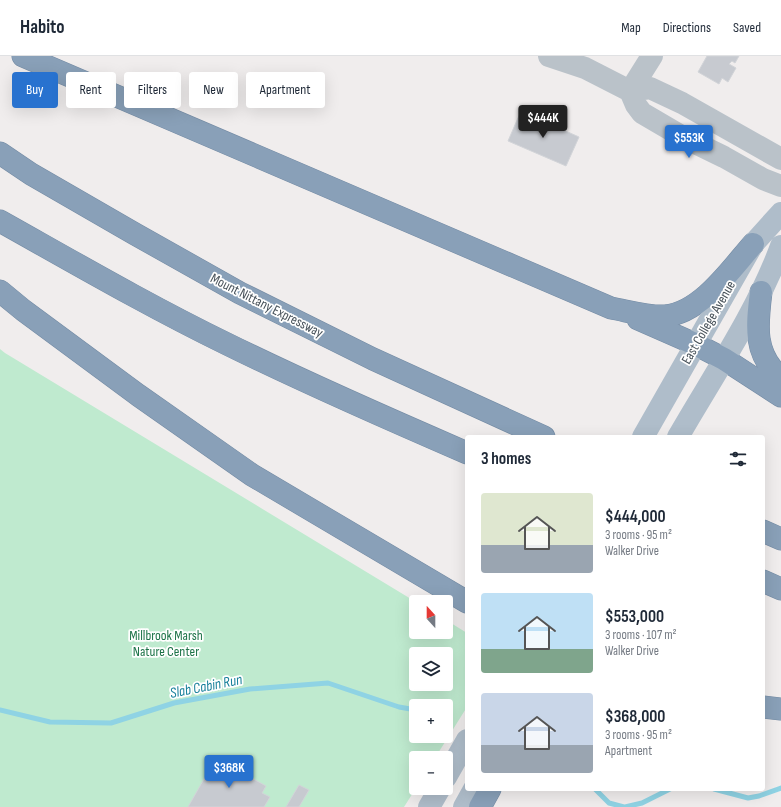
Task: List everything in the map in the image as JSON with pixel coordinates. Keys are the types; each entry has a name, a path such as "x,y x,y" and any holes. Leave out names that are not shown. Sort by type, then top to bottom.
{"highway":[{"path":"23,56 695,344 724,359 781,396"},
{"name":"Mount Nittany Expressway","path":"0,153 31,174 240,293 373,359 540,435"},
{"path":"0,221 120,289 228,344 333,395 465,452"},
{"path":"611,308 653,316 666,316 689,308 706,296 753,244"},
{"path":"0,291 23,310 138,395 252,475 465,601"},
{"path":"761,292 757,327 758,343 768,363 774,372 781,378"},
{"path":"765,532 781,539"},
{"path":"765,582 781,589"},
{"path":"765,707 781,709"},
{"path":"480,807 489,791"}],"main road":[{"name":"East College Avenue","path":"643,435 753,244 781,213"},
{"path":"682,430 706,392 761,292 781,246"},
{"path":"453,765 465,744"},
{"path":"464,807 473,791"},
{"path":"429,807 436,795"}],"street":[{"path":"549,56 585,68 630,91 650,88 682,103 781,159"},
{"path":"630,91 652,56"},
{"path":"630,91 636,105 642,113 683,137 724,157 763,179 781,186"}],"green space":[{"name":"Millbrook Marsh Nature Center","path":"0,349 409,598 409,639 453,639 453,624 465,632 465,710 453,729 453,699 409,699 409,743 444,743 439,751 409,751 409,795 412,795 404,807 0,807"}],"building":[{"path":"707,56 739,56 735,63 732,61 729,64 736,68 728,82 722,78 719,84 698,72"},
{"path":"521,111 579,137 566,166 508,141"},
{"path":"216,758 266,786 262,793 270,797 264,807 188,807"},
{"path":"299,785 309,790 299,807 286,807"}],"waterway":[{"name":"Slab Cabin Run","path":"0,710 50,722 111,723 174,703 250,689 328,683 399,707 409,709"},
{"name":"Slab Cabin Run","path":"722,791 748,798 759,796 781,788"},
{"name":"Slab Cabin Run","path":"597,791 609,803 624,807"},
{"name":"Slab Cabin Run","path":"625,807 642,803 666,791"}]}
